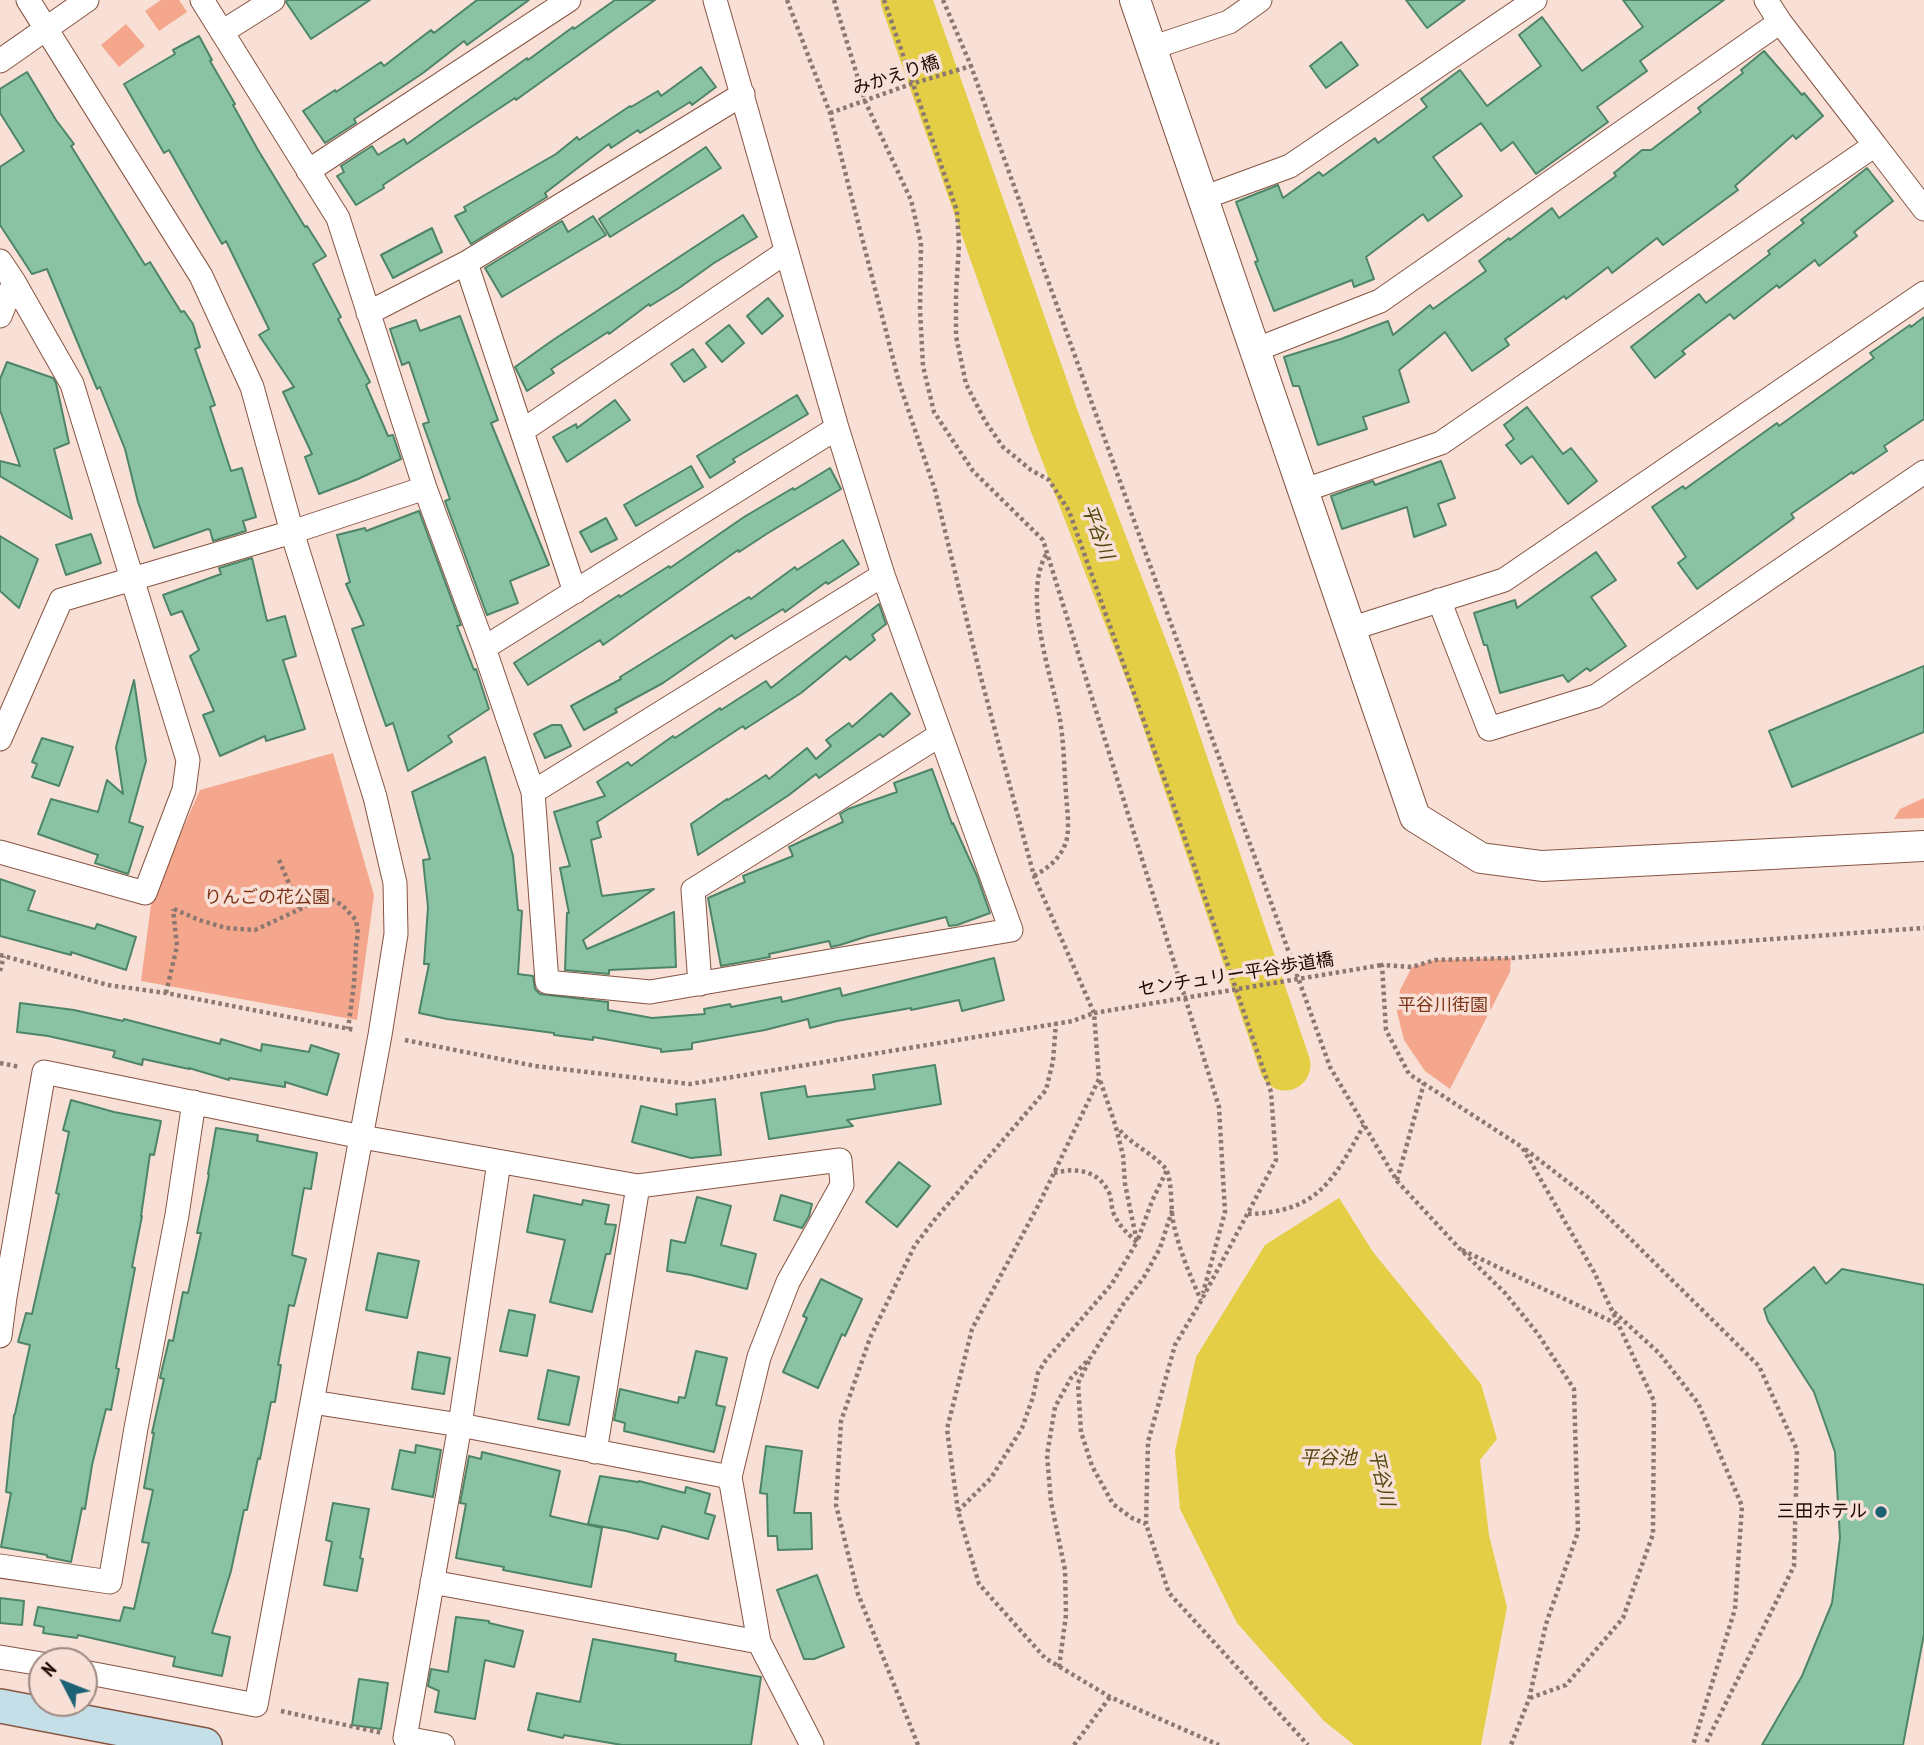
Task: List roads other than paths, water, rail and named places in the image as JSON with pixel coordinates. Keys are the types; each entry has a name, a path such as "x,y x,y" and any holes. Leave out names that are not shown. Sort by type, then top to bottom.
{"main road":[{"path":"0,1706 205,1745"}],"street":[{"path":"28,0 201,276 252,387 292,532 375,797 395,883 396,934 380,1035 256,1705 98,1675"},
{"path":"0,61 87,0"},
{"path":"202,0 338,218 425,488 485,648 533,792 547,982 650,992 1010,930 883,575 837,428 715,0"},
{"path":"222,32 273,0"},
{"path":"308,171 569,0"},
{"path":"1135,0 1415,817 1481,858 1542,866 1924,846"},
{"path":"1151,48 1229,22 1261,0"},
{"path":"1203,198 1290,166 1535,0"},
{"path":"1766,0 1924,209"},
{"path":"1255,350 1380,301 1780,22"},
{"path":"368,313 466,263 743,94"},
{"path":"1302,491 1441,443 1875,145"},
{"path":"522,430 786,252"},
{"path":"0,261 72,384 188,760 184,790 145,894 0,852"},
{"path":"466,263 575,592"},
{"path":"0,316 14,282"},
{"path":"1350,629 1504,580 1924,293"},
{"path":"485,648 837,428"},
{"path":"1440,600 1489,729 1596,696 1924,472"},
{"path":"0,739 61,600 292,532 425,488"},
{"path":"533,792 883,575"},
{"path":"700,984 693,890 940,735"},
{"path":"0,1336 44,1073 362,1137 638,1186 840,1160 842,1185 788,1282 759,1357 730,1477 759,1642 812,1745"},
{"path":"0,1566 110,1582 177,1215 194,1102"},
{"path":"443,1745 405,1738 460,1425 499,1162"},
{"path":"595,1452 638,1186"},
{"path":"312,1402 460,1425 730,1477"},
{"path":"432,1582 759,1642"},
{"path":"0,1657 28,1662"}],"water":[{"name":"平谷池","path":"1339,1198 1373,1252 1481,1384 1497,1439 1480,1460 1489,1535 1507,1607 1481,1745 1354,1745 1324,1721 1237,1623 1180,1509 1175,1451 1196,1357 1265,1245"}],"waterway":[{"name":"平谷川","path":"906,0 1055,423 1155,683 1285,1065"}],"place":[{"name":"三田ホテル","path":"1881,1512"}],"park label":[{"name":"りんごの花公園","path":"267,898"},
{"name":"平谷川街園","path":"1443,1006"}]}
